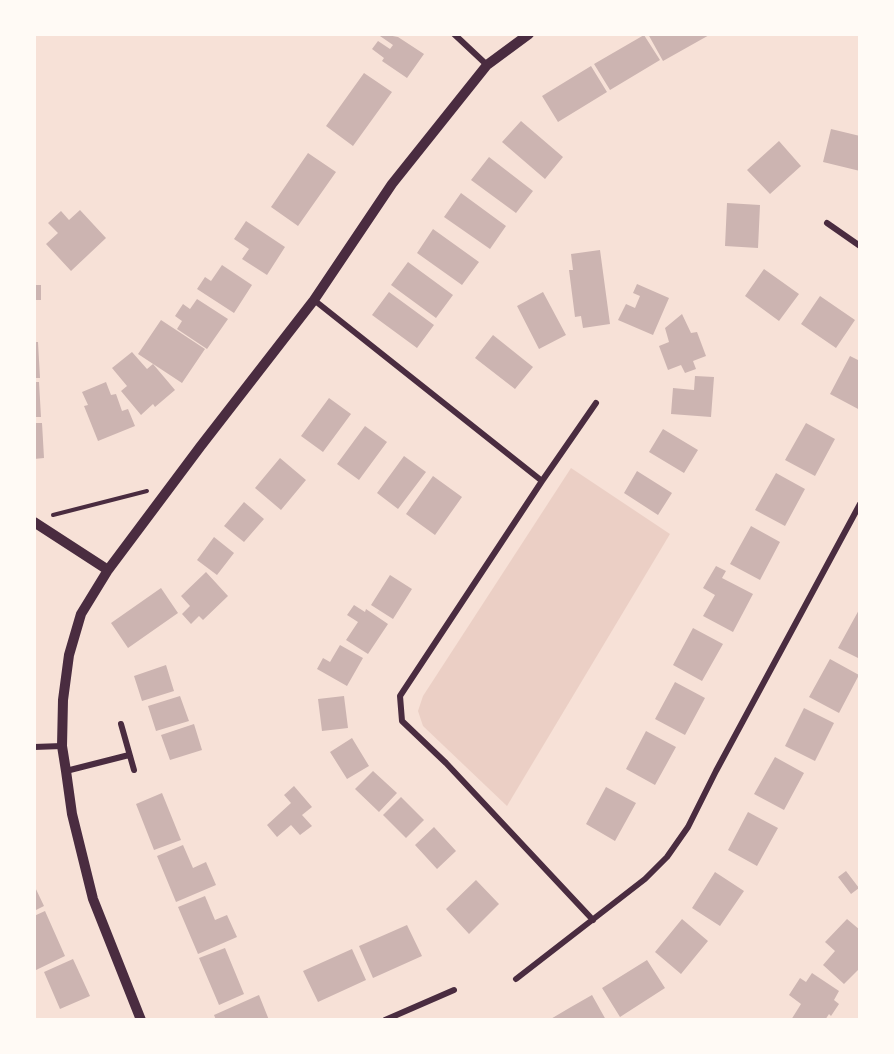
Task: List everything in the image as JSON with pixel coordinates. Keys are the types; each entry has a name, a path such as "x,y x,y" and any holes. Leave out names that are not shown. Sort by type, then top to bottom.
{"street":[{"path":"454,34 487,65"},
{"path":"141,1020 93,899 72,814 62,746 63,700 69,655 81,614 108,570 314,300 392,184 487,65 529,34"},
{"path":"827,223 860,246"},
{"path":"314,300 542,481"},
{"path":"593,920 447,763 402,721 400,696 596,403"},
{"path":"516,979 645,879 667,857 688,827 860,504"},
{"path":"34,522 108,570"},
{"path":"121,724 134,770"},
{"path":"34,747 62,746"},
{"path":"66,771 129,755"},
{"path":"385,1020 454,990"}],"path":[{"path":"46,517 172,484"}],"shaded area":[{"path":"571,468 670,534 507,806 423,726 418,711 423,696"}],"building":[{"path":"382,34 398,37 424,54 407,78 382,61 384,58 372,49 378,41 390,49 393,45 380,36"},
{"path":"648,34 711,34 663,61"},
{"path":"644,35 660,60 610,90 594,64"},
{"path":"591,66 607,92 558,122 542,96"},
{"path":"364,73 392,92 353,146 326,126"},
{"path":"521,121 563,157 545,179 502,142"},
{"path":"831,129 860,136 860,171 823,162"},
{"path":"779,141 801,166 770,194 747,170"},
{"path":"308,153 336,172 298,226 271,207"},
{"path":"489,157 533,191 516,213 471,180"},
{"path":"461,193 506,226 490,249 444,217"},
{"path":"727,203 760,205 758,248 725,246"},
{"path":"80,210 106,238 71,271 46,244 58,233 48,223 61,211 69,220"},
{"path":"246,221 285,247 267,275 242,259 249,249 234,239"},
{"path":"433,229 479,262 462,285 417,253"},
{"path":"600,250 610,324 583,328 581,316 575,317 569,270 573,270 571,254"},
{"path":"408,262 453,295 436,318 391,285"},
{"path":"222,265 252,285 234,313 197,289 205,277 211,281"},
{"path":"764,269 799,294 779,321 745,296"},
{"path":"637,284 669,298 653,335 618,320 626,304 635,308 640,296 633,293"},
{"path":"34,285 41,285 41,300 34,300"},
{"path":"389,292 434,325 417,348 372,315"},
{"path":"543,292 566,335 539,349 517,306"},
{"path":"820,296 855,320 836,348 801,324"},
{"path":"197,299 228,319 207,349 177,329 182,321 175,316 183,304 190,309"},
{"path":"682,314 691,333 697,332 706,356 693,361 696,369 685,373 681,365 668,370 659,346 669,342 665,328"},
{"path":"161,320 205,349 182,383 138,354"},
{"path":"493,335 533,367 515,389 475,358"},
{"path":"34,342 38,342 40,378 34,378"},
{"path":"132,352 147,369 153,364 175,390 155,407 153,404 141,415 121,391 127,386 112,368"},
{"path":"850,356 860,361 860,410 830,394"},
{"path":"695,376 714,377 711,417 671,414 673,388 694,390"},
{"path":"34,382 39,382 41,417 34,417"},
{"path":"106,382 111,395 116,394 122,411 128,409 135,426 98,441 84,406 88,405 82,392"},
{"path":"329,398 351,414 323,452 301,436"},
{"path":"34,423 42,423 44,458 34,459"},
{"path":"806,423 835,439 815,476 785,460"},
{"path":"365,426 387,442 359,480 337,464"},
{"path":"663,429 698,450 684,473 649,452"},
{"path":"404,456 426,472 398,509 377,493"},
{"path":"280,458 306,480 281,510 255,488"},
{"path":"637,471 672,493 658,515 624,493"},
{"path":"776,473 805,489 785,526 755,510"},
{"path":"433,476 462,497 435,535 406,514"},
{"path":"244,502 264,519 244,542 224,526"},
{"path":"751,526 780,542 760,580 730,564"},
{"path":"214,537 234,553 217,575 197,560"},
{"path":"716,566 726,571 722,578 753,594 733,632 703,616 715,595 703,588"},
{"path":"206,572 228,596 203,620 199,616 191,624 182,614 190,606 181,596"},
{"path":"390,575 412,589 393,619 371,605"},
{"path":"161,588 178,613 128,648 111,623"},
{"path":"354,605 365,612 366,609 388,624 368,654 346,640 358,622 347,615"},
{"path":"860,608 860,659 838,648"},
{"path":"693,628 723,644 702,681 673,665"},
{"path":"340,645 363,658 347,686 317,669 323,658 330,662"},
{"path":"830,659 859,675 839,713 809,697"},
{"path":"166,665 174,691 142,701 134,676"},
{"path":"675,682 705,698 685,735 655,719"},
{"path":"180,696 189,721 156,731 148,706"},
{"path":"344,696 348,728 322,731 318,699"},
{"path":"804,708 834,723 815,761 785,746"},
{"path":"194,724 202,750 170,760 161,735"},
{"path":"646,731 676,747 655,785 626,769"},
{"path":"352,738 369,766 347,779 330,752"},
{"path":"775,757 804,773 784,810 754,794"},
{"path":"373,771 397,793 379,812 355,789"},
{"path":"294,786 312,807 302,815 312,826 300,835 291,825 277,837 267,825 291,803 284,795"},
{"path":"606,787 636,803 615,841 586,824"},
{"path":"162,793 181,840 154,850 136,804"},
{"path":"401,797 424,820 406,838 383,815"},
{"path":"748,812 778,828 757,866 728,850"},
{"path":"434,827 456,851 437,869 415,845"},
{"path":"183,845 193,868 206,862 216,885 176,902 157,856"},
{"path":"846,871 859,888 851,894 838,877"},
{"path":"715,872 744,891 720,926 692,908"},
{"path":"476,880 499,904 469,934 446,909"},
{"path":"34,885 44,906 34,911"},
{"path":"205,896 215,920 227,915 237,937 198,954 178,907"},
{"path":"45,911 65,956 34,971 34,916"},
{"path":"682,919 708,941 681,974 655,952"},
{"path":"847,919 860,930 860,968 844,984 823,965 835,951 825,942"},
{"path":"407,925 422,956 373,978 359,946"},
{"path":"225,948 244,994 219,1005 199,958"},
{"path":"352,949 366,980 318,1002 303,971"},
{"path":"73,959 90,996 60,1009 44,972"},
{"path":"647,960 665,988 620,1017 602,988"},
{"path":"812,973 839,991 834,1000 839,1004 831,1016 829,1014 825,1020 791,1020 801,1004 789,995 800,978 806,982"},
{"path":"259,995 269,1020 216,1020 214,1015"},
{"path":"592,995 606,1020 549,1020 571,1007"}]}
